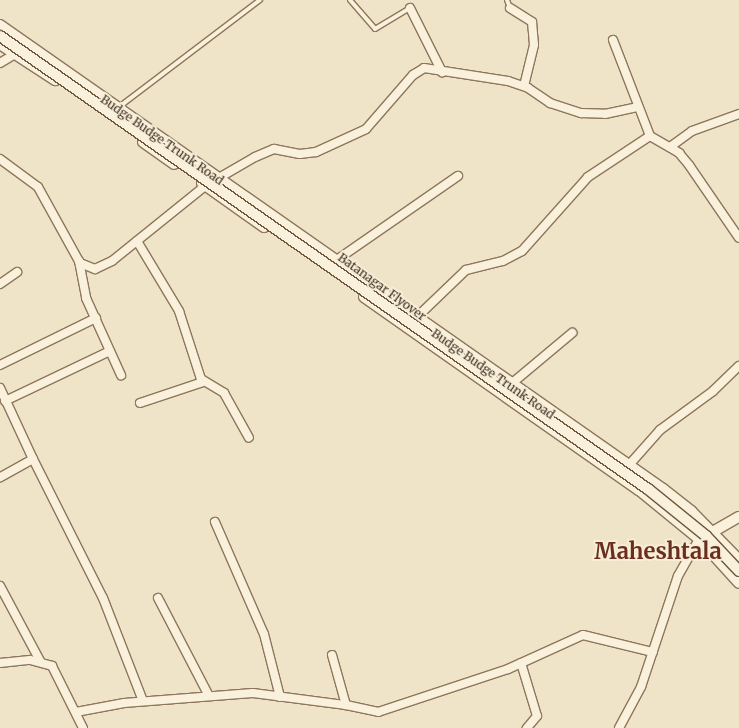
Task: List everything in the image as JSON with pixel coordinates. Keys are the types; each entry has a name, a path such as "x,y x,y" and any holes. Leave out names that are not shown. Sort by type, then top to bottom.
{"street":[{"path":"509,4 532,22 534,44 524,86"},
{"path":"410,8 442,72"},
{"name":"Budge Budge Trunk Road","path":"0,25 338,259 511,384 629,465 684,505 739,560"},
{"name":"Batanagar Flyover","path":"0,36 648,489 706,536 739,571"},
{"path":"613,40 650,136 670,147 689,165 738,234"},
{"name":"Budge Budge Trunk Road","path":"0,44 632,485 699,539 739,583"},
{"path":"0,62 16,54"},
{"path":"79,261 95,269 112,261 206,186 274,149 300,154 335,145 371,126 400,88 421,69 481,75 524,86 542,99 581,113 606,114 638,108"},
{"path":"670,147 692,131 739,114"},
{"path":"417,317 466,270 503,261 522,252 588,177 650,136"},
{"path":"0,159 38,187 79,261 86,298 121,375"},
{"path":"338,259 458,176"},
{"path":"137,241 179,311 204,382"},
{"path":"0,284 17,272"},
{"path":"0,365 96,318"},
{"path":"511,384 572,333"},
{"path":"5,401 110,351"},
{"path":"629,465 660,430 713,391 739,366"},
{"path":"140,403 204,382 218,387 224,393 250,438"},
{"path":"0,388 32,459 104,598 143,701"},
{"path":"0,477 32,459"},
{"path":"619,728 633,706 678,576 699,539 739,517"},
{"path":"215,522 264,634 280,697"},
{"path":"0,586 40,661"},
{"path":"158,598 208,694"},
{"path":"76,712 143,701 208,694 253,693 387,711 521,663 584,635 653,652"},
{"path":"332,655 346,705"},
{"path":"0,663 40,661 52,666 84,728"},
{"path":"521,663 537,716 527,728"}],"lane":[{"path":"119,107 260,0"},
{"path":"350,0 375,29 410,8"}],"district":[{"name":"Maheshtala","path":"658,552"}]}
